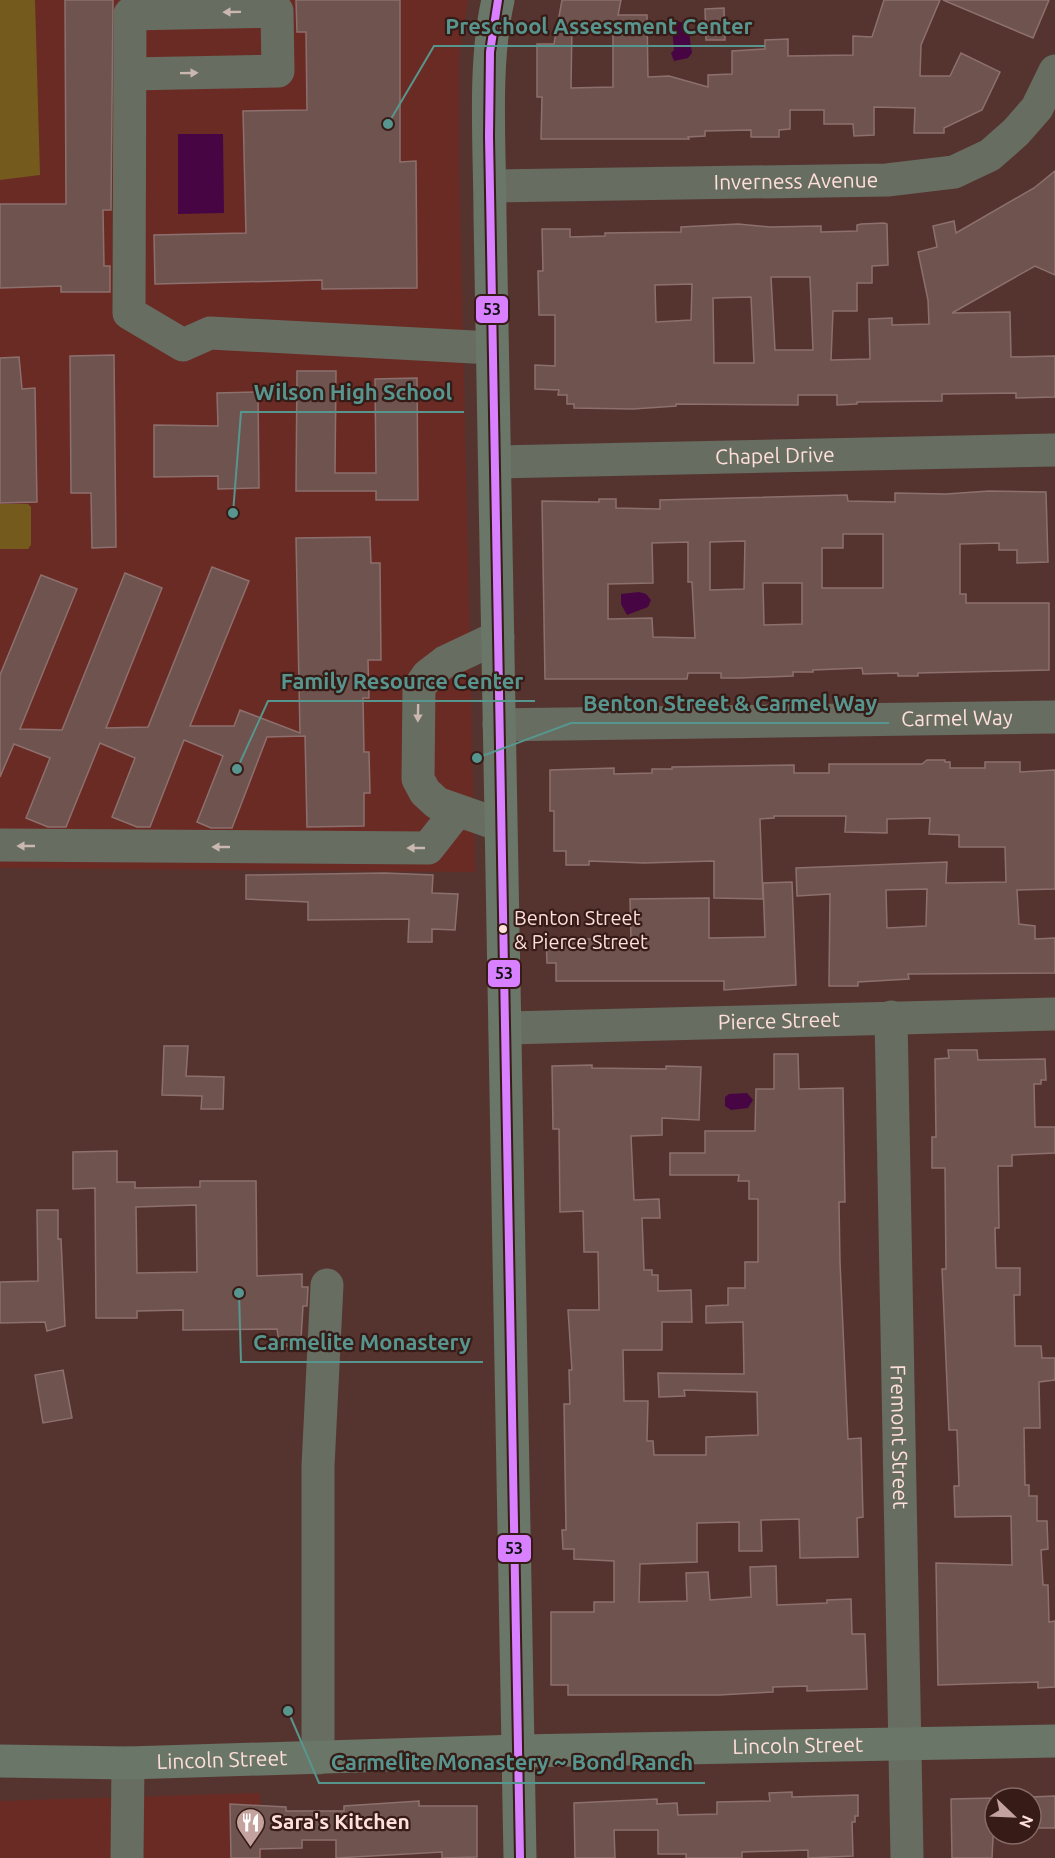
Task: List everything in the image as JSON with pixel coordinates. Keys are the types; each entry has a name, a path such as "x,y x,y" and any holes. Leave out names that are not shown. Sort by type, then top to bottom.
{"main road":[{"path":"498,0 493,21 490,77 490,186 520,1858"},
{"name":"Lincoln Street","path":"0,1761 128,1763 519,1751 1055,1741"}],"street":[{"path":"130,74 278,71 277,11 130,14 129,314 183,345 210,333 492,348"},
{"name":"Inverness Avenue","path":"490,186 887,180 954,172 990,155 1016,132 1037,108 1055,71"},
{"name":"Chapel Drive","path":"495,462 1055,450"},
{"path":"498,637 445,662 428,675 419,688 418,779 424,792 437,803 500,825"},
{"name":"Carmel Way","path":"499,725 1055,717"},
{"path":"0,845 428,848 457,811"},
{"name":"Pierce Street","path":"505,1028 1055,1014"},
{"name":"Fremont Street","path":"891,1017 907,1743 907,1858"},
{"path":"318,1758 318,1466 327,1285"},
{"path":"127,1858 128,1763"}],"shaded area":[{"path":"0,0 468,0 459,56 459,158 475,872 0,868"},
{"path":"0,0 35,0 40,175 0,180"},
{"path":"678,21 685,24 689,33 692,53 688,58 674,61 671,53 674,50 672,26"},
{"path":"178,134 223,134 224,213 178,214"},
{"path":"0,504 28,504 31,507 31,545 28,549 0,549"},
{"path":"639,592 646,594 651,600 648,607 627,615 621,604 621,594"},
{"path":"747,1093 753,1100 748,1108 731,1110 725,1106 725,1097 729,1094"},
{"path":"260,1793 262,1858 0,1858 0,1801"}],"building":[{"path":"65,0 113,0 111,210 103,210 104,266 110,266 110,292 61,292 61,286 0,288 0,204 66,204"},
{"path":"296,0 400,0 400,162 416,161 417,288 322,289 322,280 155,284 154,235 246,233 243,111 307,110 306,32 297,32"},
{"path":"562,0 621,0 618,15 647,15 648,77 669,76 708,87 708,75 732,74 732,51 765,49 765,40 788,39 788,56 853,55 853,36 872,37 884,0 940,0 921,45 920,76 950,76 961,53 1000,72 982,110 944,128 944,133 914,133 915,108 874,107 874,135 854,136 853,124 824,124 824,110 790,110 790,129 779,130 779,137 751,137 751,130 705,131 705,136 688,137 689,139 541,139 542,97 537,97 537,44 554,44","holes":["572,25 613,33 613,87 571,88"]},
{"path":"943,0 1049,0 1033,38"},
{"path":"724,8 725,40 706,40 705,9"},
{"path":"1055,171 1055,275 1035,266 952,313 1010,312 1011,357 1055,356 1055,397 1016,398 1016,393 942,394 942,401 857,402 857,404 837,405 837,395 798,395 798,405 676,404 676,406 633,409 574,408 574,404 567,404 567,395 558,395 559,390 535,389 535,365 555,366 555,315 539,315 538,271 543,271 542,229 570,229 570,237 605,236 605,233 681,232 681,227 738,224 770,227 821,226 821,232 857,231 857,225 861,224 887,224 888,265 872,266 872,283 857,283 857,311 833,311 831,360 870,359 869,319 892,318 892,325 929,324 928,300 918,252 937,247 933,226 954,221 956,233 1034,188","holes":["771,277 810,277 813,350 775,350","692,284 691,320 656,322 655,285","751,297 754,363 714,363 713,298"]},
{"path":"114,355 116,547 92,548 91,493 71,493 70,356"},
{"path":"19,357 22,389 35,388 37,502 0,503 0,358"},
{"path":"297,371 336,371 335,473 376,473 375,379 417,378 418,500 376,500 376,491 296,491"},
{"path":"258,392 259,488 218,489 218,476 154,477 154,425 218,426 217,393"},
{"path":"989,491 1046,492 1048,562 1017,563 1017,550 999,550 999,543 960,544 960,594 966,594 966,603 1049,603 1049,670 918,673 918,676 898,676 898,673 863,674 862,668 793,672 793,676 740,678 721,678 721,673 688,673 687,679 545,679 542,501 599,502 599,499 616,499 616,508 660,509 660,500 847,495 848,501 895,502 895,493 946,494","holes":["843,534 883,534 883,588 822,588 822,548 843,548","745,541 744,589 710,590 710,542","688,542 688,582 692,582 695,638 653,637 652,618 608,619 608,584 653,583 652,543","763,583 802,583 802,624 764,625"]},
{"path":"370,537 371,563 380,563 381,660 368,660 369,698 363,698 364,752 369,752 370,793 364,793 364,826 307,827 305,736 267,737 232,828 211,828 197,822 223,756 184,740 150,827 137,827 112,817 135,758 100,743 66,827 48,827 26,818 50,758 14,744 0,777 0,675 41,575 77,589 20,729 62,730 125,573 162,588 106,728 148,727 212,567 249,581 190,726 234,726 240,710 300,733 296,538"},
{"path":"927,760 945,760 945,762 950,762 950,768 985,768 985,762 1020,762 1020,772 1055,770 1055,889 1017,890 1019,924 1035,926 1035,939 1055,938 1055,973 908,974 909,979 858,982 858,986 829,986 830,894 797,896 796,868 947,862 946,883 1006,882 1005,847 959,847 959,835 929,834 930,818 887,819 887,833 845,832 846,816 774,816 774,818 760,819 763,899 714,898 714,861 644,863 589,861 589,865 566,865 566,851 554,851 554,811 550,811 550,770 614,768 614,774 652,773 652,769 672,769 672,767 794,765 794,773 829,773 829,764 922,764","holes":["927,889 926,926 887,928 886,890"]},
{"path":"385,873 433,875 432,893 458,894 455,930 432,929 432,942 408,942 409,919 308,920 308,902 246,899 246,875"},
{"path":"792,882 796,985 724,990 724,981 556,981 556,963 547,963 546,939 631,939 630,899 709,898 709,938 765,937 763,883"},
{"path":"164,1046 188,1046 186,1076 224,1077 223,1109 201,1109 202,1096 162,1095"},
{"path":"948,1050 977,1050 978,1060 1045,1059 1046,1080 1041,1080 1041,1084 1034,1084 1035,1127 1055,1127 1055,1153 1012,1155 1012,1166 998,1166 999,1228 995,1228 996,1268 1020,1268 1020,1295 1014,1295 1015,1346 1041,1346 1042,1358 1055,1358 1055,1380 1039,1382 1040,1428 1024,1428 1025,1485 1029,1485 1029,1496 1037,1496 1037,1521 1047,1521 1048,1549 1041,1550 1043,1585 1048,1585 1049,1622 1055,1621 1055,1687 1038,1688 1038,1682 938,1685 936,1563 1012,1565 1011,1516 955,1517 954,1486 959,1486 957,1430 949,1430 942,1269 946,1269 945,1168 932,1168 932,1137 936,1137 935,1059 949,1058"},
{"path":"774,1054 798,1054 799,1089 843,1088 845,1202 839,1202 840,1262 848,1439 861,1438 863,1517 857,1518 858,1557 800,1558 799,1519 761,1520 762,1551 739,1551 739,1522 697,1523 697,1562 640,1564 639,1602 687,1601 686,1573 708,1572 710,1600 751,1597 750,1567 776,1566 777,1605 827,1603 827,1600 851,1599 852,1634 865,1634 867,1689 807,1691 807,1686 773,1687 773,1692 719,1695 568,1695 568,1685 551,1685 551,1612 594,1612 594,1602 614,1602 614,1561 574,1559 574,1549 563,1549 562,1530 566,1530 564,1404 570,1404 569,1370 572,1370 568,1310 599,1310 598,1252 584,1252 583,1211 560,1212 559,1129 553,1129 552,1066 592,1065 592,1068 666,1069 666,1066 701,1067 699,1120 662,1118 662,1135 631,1136 634,1200 659,1199 660,1218 642,1218 644,1270 652,1270 652,1275 658,1275 658,1291 691,1290 692,1322 662,1322 662,1350 623,1350 624,1401 648,1401 647,1441 653,1441 654,1455 706,1455 706,1437 758,1435 757,1392 684,1390 685,1396 659,1397 658,1373 744,1374 743,1322 706,1323 706,1306 728,1305 728,1288 745,1288 745,1262 758,1262 758,1199 749,1199 749,1181 738,1181 739,1175 670,1175 670,1153 705,1153 705,1131 755,1131 756,1089 774,1089"},
{"path":"117,1151 117,1182 135,1182 135,1188 200,1187 200,1181 256,1181 257,1276 302,1274 302,1287 308,1287 307,1306 303,1306 301,1339 295,1346 285,1346 279,1342 277,1329 183,1330 183,1310 137,1311 137,1318 96,1318 95,1188 73,1189 73,1152","holes":["196,1205 197,1272 137,1273 136,1207"]},
{"path":"37,1210 58,1210 58,1239 61,1239 65,1326 47,1331 45,1322 0,1323 0,1282 38,1281"},
{"path":"63,1370 72,1418 43,1423 35,1375"},
{"path":"792,1792 792,1797 858,1795 858,1816 855,1816 855,1822 852,1822 853,1856 808,1858 808,1850 742,1852 742,1858 686,1858 686,1854 658,1854 658,1830 614,1830 615,1858 575,1858 574,1803 657,1799 657,1804 677,1803 678,1815 717,1814 717,1802 770,1801 769,1793"},
{"path":"1043,1796 1055,1796 1055,1828 1043,1828"},
{"path":"983,1798 983,1846 993,1846 992,1858 952,1858 951,1799"},
{"path":"419,1801 419,1806 477,1806 477,1857 442,1858 442,1852 336,1858 336,1840 302,1840 302,1848 260,1849 260,1858 231,1858 230,1804 286,1807 286,1811 344,1811 344,1806"}],"transit line":[{"name":"53","path":"498,0 490,52 489,136 520,1858"}],"place":[{"name":"Preschool Assessment Center","path":"388,124"},
{"name":"Wilson High School","path":"233,513"},
{"name":"Benton Street & Carmel Way","path":"477,758"},
{"name":"Family Resource Center","path":"237,769"},
{"name":"Benton Street & Pierce Street","path":"503,929"},
{"name":"Carmelite Monastery","path":"239,1293"},
{"name":"Carmelite Monastery ~ Bond Ranch","path":"288,1711"},
{"name":"Sara's Kitchen","path":"250,1848"}]}
